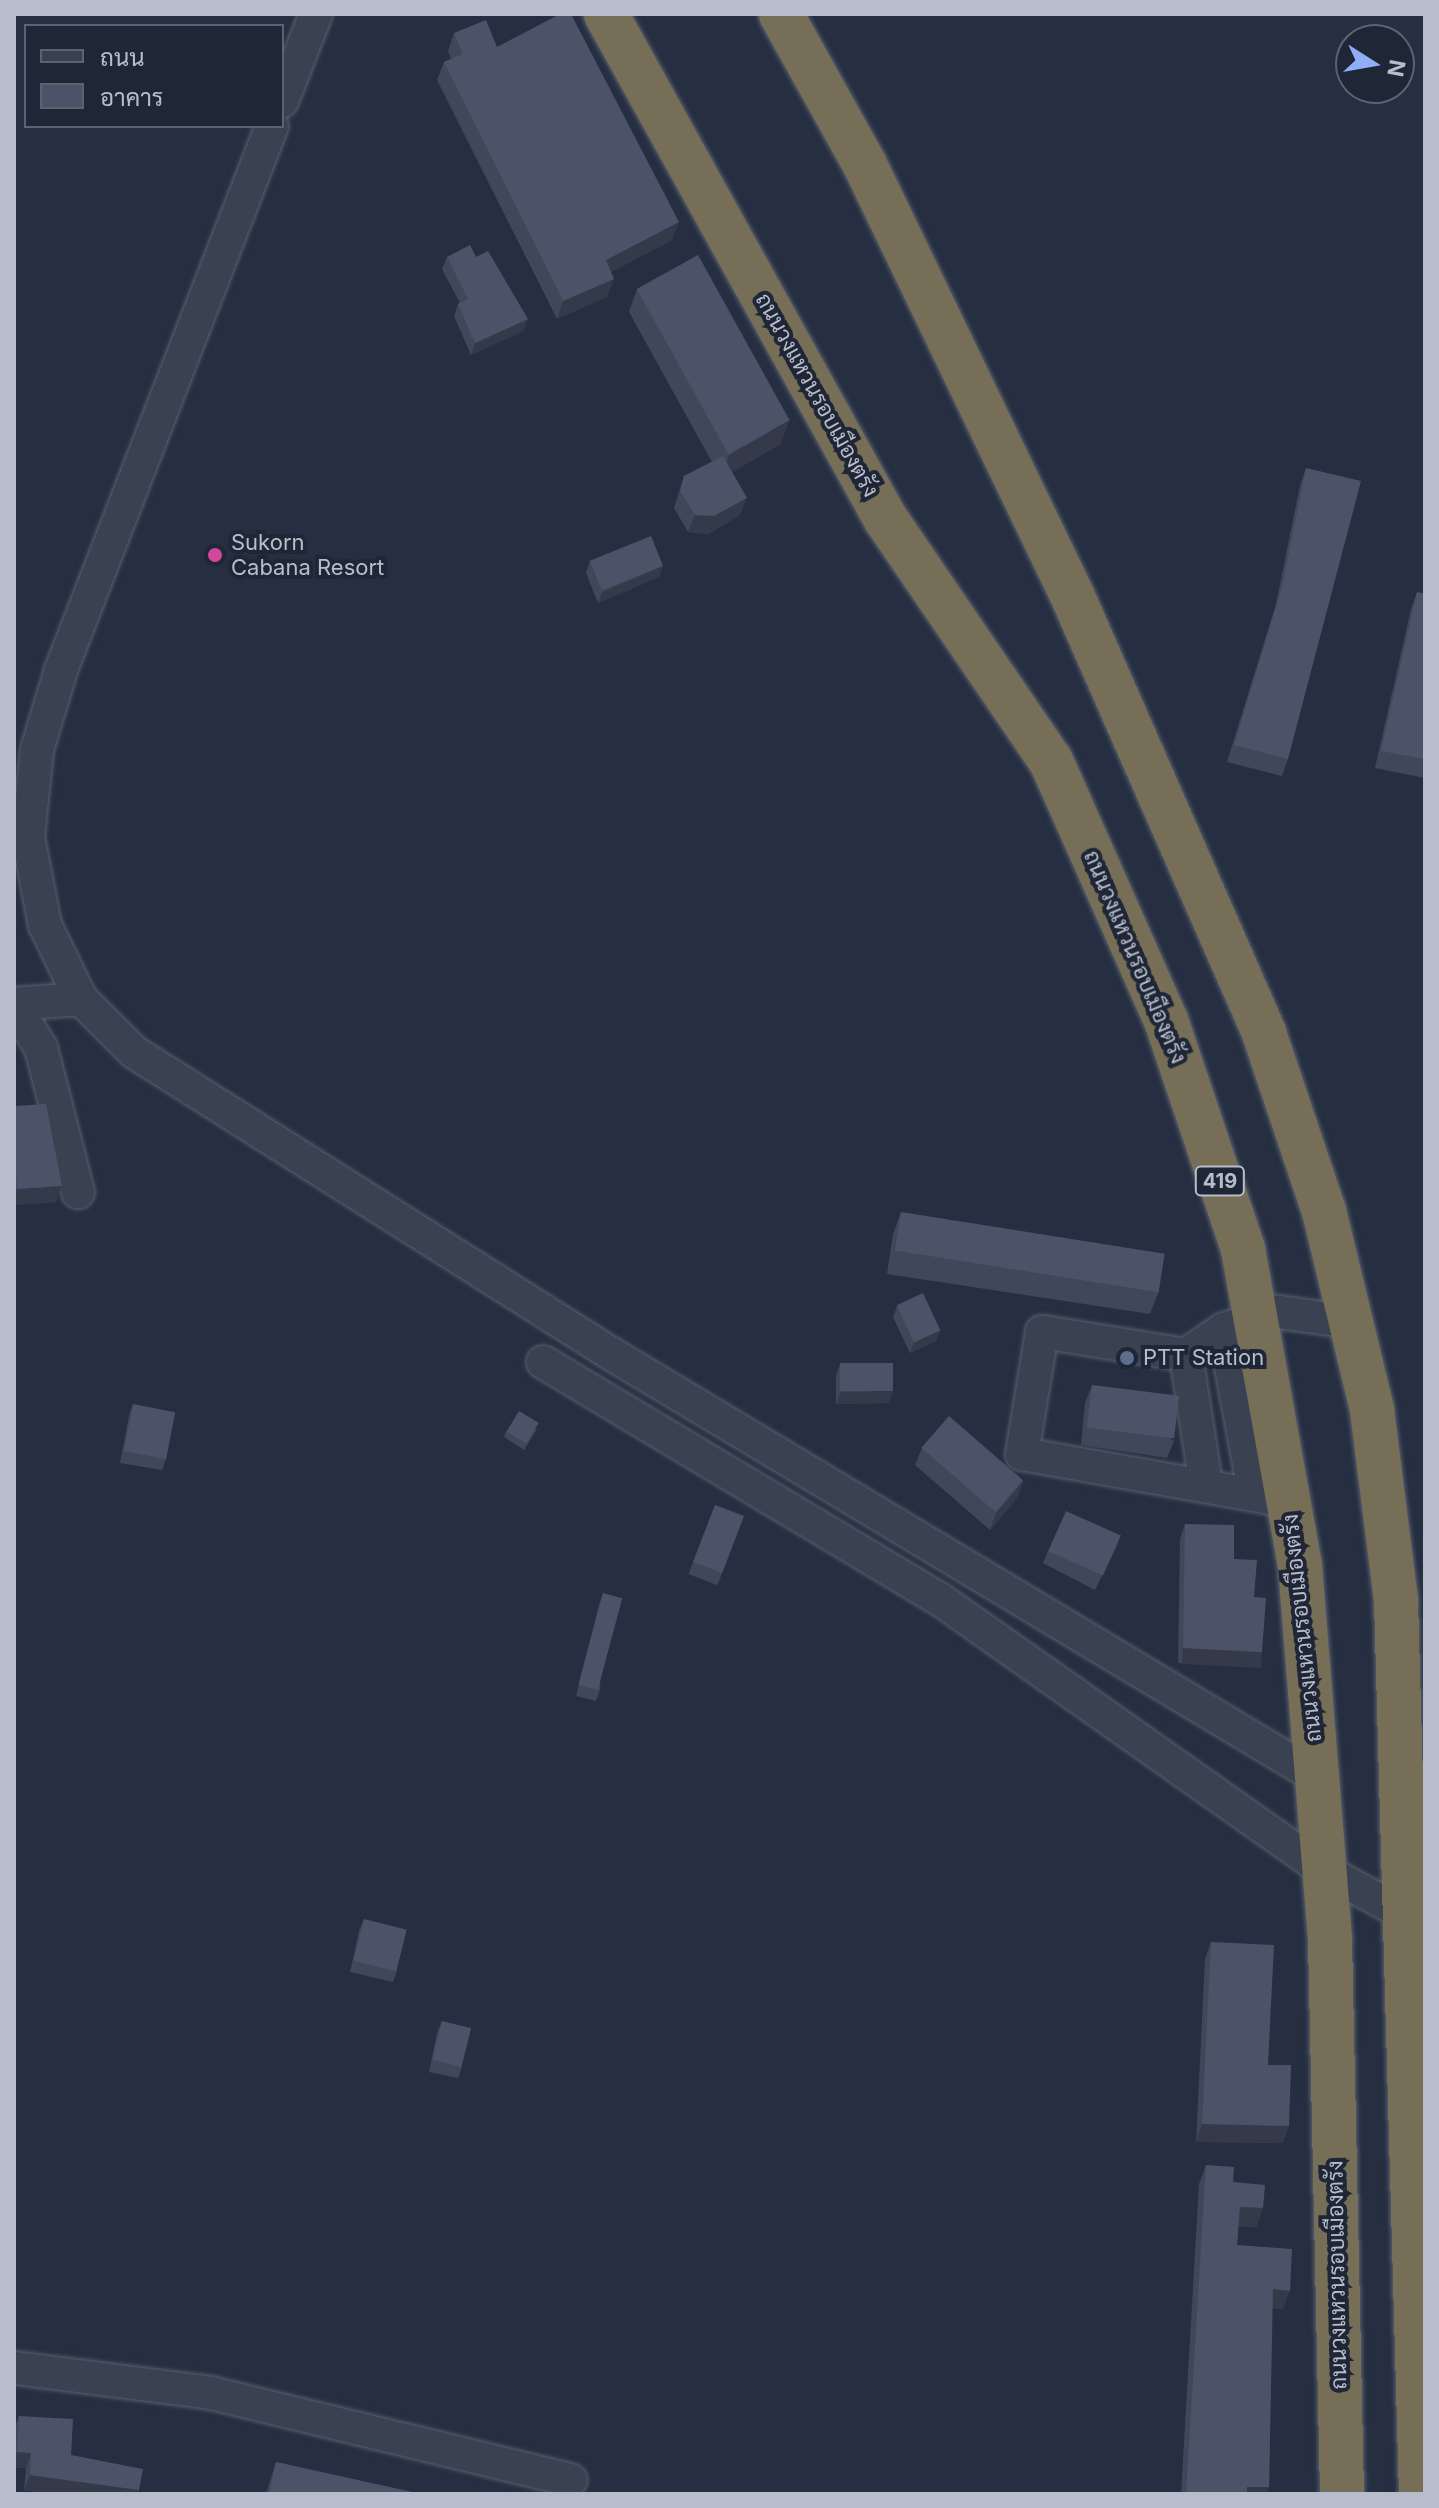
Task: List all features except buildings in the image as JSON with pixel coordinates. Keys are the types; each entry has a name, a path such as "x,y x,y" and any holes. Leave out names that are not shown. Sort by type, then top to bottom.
{"highway":[{"name":"ถนนวงแหวนรอบเมืองตรัง","path":"606,14 885,518 1051,761 1166,1020 1243,1249 1240,1321 1317,1777 1342,2494"},
{"path":"781,14 865,165 1065,580 1258,1018 1324,1211 1372,1410 1394,1585 1415,1824 1421,2494"}],"street":[{"path":"284,96 316,14"},
{"path":"271,128 61,670 37,750 28,837 45,925 81,999 134,1052 571,1328 1317,1777"},
{"path":"78,1192 41,1048 14,1004 81,999"},
{"path":"1272,1499 1206,1484 1022,1454 1042,1332 1186,1355 1240,1321 1304,1310 1351,1322"},
{"path":"1186,1355 1206,1484"},
{"path":"543,1362 938,1598 1322,1869 1417,1920"},
{"path":"14,2368 211,2393 571,2480"}],"place":[{"name":"Sukorn Cabana Resort","path":"215,555"},
{"name":"PTT Station","path":"1127,1358"}]}
